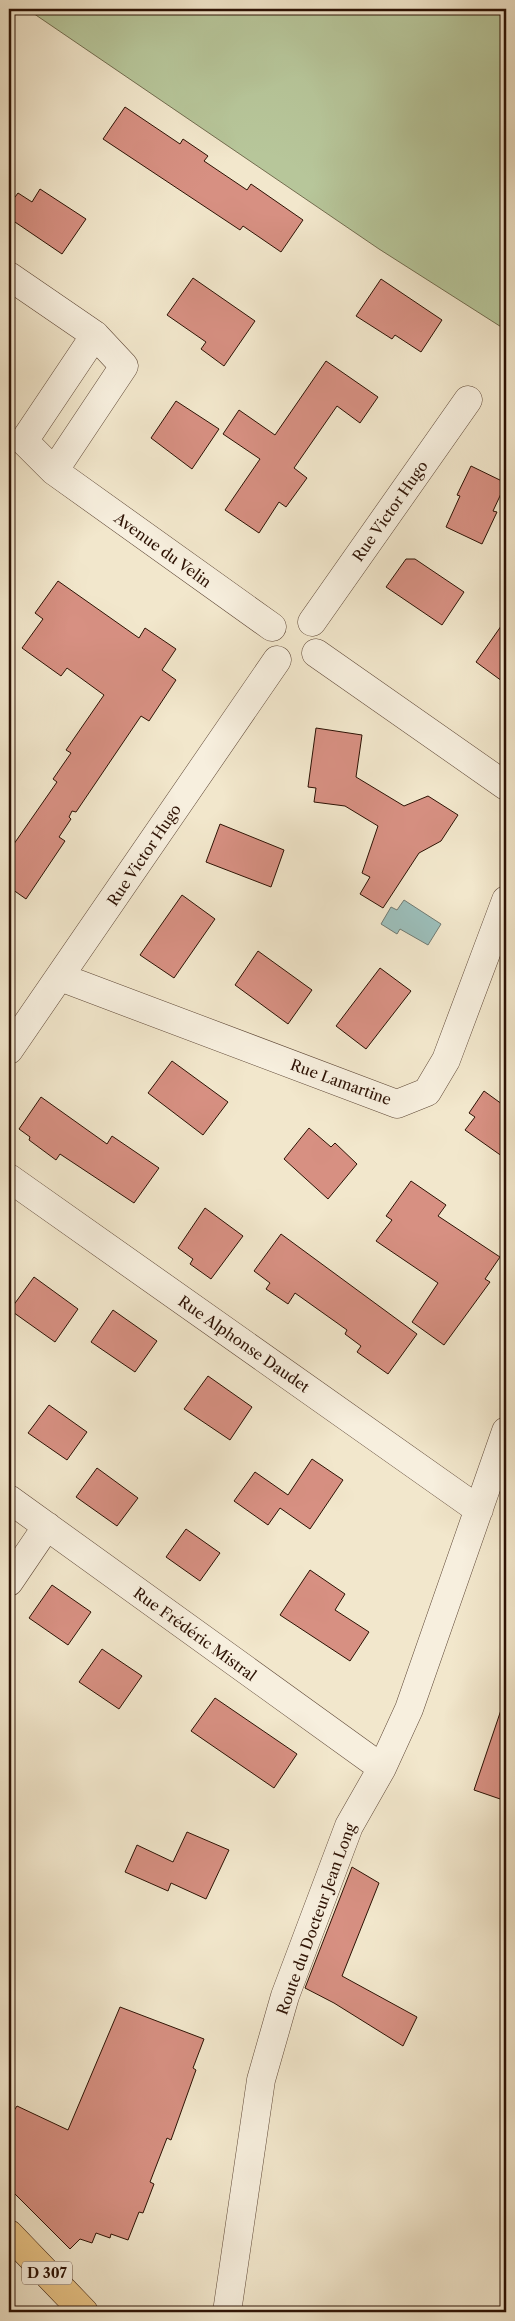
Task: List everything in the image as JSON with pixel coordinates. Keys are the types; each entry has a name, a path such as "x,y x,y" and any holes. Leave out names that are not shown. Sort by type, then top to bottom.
{"main road":[{"name":"D 307","path":"9,2234 84,2312"}],"street":[{"path":"9,276 94,335 124,366 54,472"},
{"name":"Avenue du Velin","path":"94,335 24,441 54,472 272,628"},
{"name":"Rue Victor Hugo","path":"312,622 468,400"},
{"path":"291,615 300,616 312,622 320,638 316,653 302,664 293,666 277,660 270,648 269,639 272,628 282,618 291,615"},
{"path":"316,653 506,786"},
{"name":"Rue Victor Hugo","path":"9,1050 277,660"},
{"name":"Rue Lamartine","path":"60,977 397,1104 427,1092 446,1060 506,900"},
{"name":"Rue Alphonse Daudet","path":"9,1178 479,1510"},
{"name":"Route du Docteur Jean Long","path":"227,2312 262,2080 280,2015 349,1826 382,1768 409,1709 506,1431"},
{"name":"Rue Frédéric Mistral","path":"9,1499 382,1768"},
{"path":"9,1582 46,1526"}],"green space":[{"path":"27,9 506,9 506,330 379,249"}],"water":[{"path":"404,900 441,924 428,945 400,929 397,934 381,924 391,907 397,910"}],"building":[{"path":"125,107 180,144 183,139 208,156 204,161 247,190 251,184 303,220 281,252 243,226 240,230 103,139"},
{"path":"40,189 86,219 62,254 9,218 9,205 18,193 32,202"},
{"path":"193,278 255,321 224,366 201,349 206,342 167,315"},
{"path":"381,279 442,320 421,352 395,335 392,339 356,316"},
{"path":"326,361 378,397 360,423 337,406 294,468 307,478 286,507 279,502 259,533 225,510 260,459 223,434 239,410 275,435"},
{"path":"176,401 219,429 192,469 151,438"},
{"path":"471,466 506,483 493,511 497,512 482,544 446,527 460,496 457,495"},
{"path":"406,559 415,559 464,592 442,625 386,587"},
{"path":"58,581 139,638 145,628 176,649 162,670 176,680 149,721 141,716 76,812 72,811 69,817 71,819 59,837 65,841 26,899 9,887 9,851 57,782 53,779 71,753 66,750 104,695 67,668 61,676 22,648 43,619 35,613"},
{"path":"506,619 506,684 476,662"},
{"path":"316,728 362,735 356,777 404,806 428,796 458,815 441,841 419,853 383,908 360,894 370,877 362,873 378,826 345,806 314,802 316,788 308,787"},
{"path":"220,824 284,850 271,887 206,862"},
{"path":"182,895 215,919 174,978 140,955"},
{"path":"258,951 312,990 288,1024 235,985"},
{"path":"380,968 411,991 366,1049 336,1026"},
{"path":"172,1061 228,1102 203,1135 148,1093"},
{"path":"484,1091 506,1107 506,1159 465,1130 475,1117 469,1113"},
{"path":"41,1097 107,1144 112,1136 159,1168 134,1203 60,1154 56,1160 29,1140 30,1137 19,1129"},
{"path":"309,1128 331,1147 335,1143 357,1164 328,1199 284,1159"},
{"path":"411,1181 446,1205 438,1216 500,1257 485,1279 490,1282 444,1345 412,1322 438,1283 376,1241 392,1220 386,1216"},
{"path":"205,1208 243,1236 211,1279 190,1264 193,1259 178,1248"},
{"path":"281,1234 417,1334 388,1374 357,1352 361,1346 345,1334 347,1330 295,1293 288,1304 266,1289 270,1283 254,1271"},
{"path":"34,1277 78,1309 55,1342 10,1310"},
{"path":"113,1310 157,1341 135,1372 91,1342"},
{"path":"208,1376 252,1407 230,1440 184,1409"},
{"path":"49,1405 87,1432 67,1460 28,1433"},
{"path":"312,1459 343,1480 310,1529 280,1508 268,1525 234,1501 255,1472 288,1495"},
{"path":"97,1468 138,1498 117,1526 76,1497"},
{"path":"186,1529 220,1553 200,1581 166,1557"},
{"path":"310,1570 345,1594 335,1610 369,1632 350,1661 280,1615"},
{"path":"52,1585 91,1612 68,1645 29,1618"},
{"path":"102,1649 142,1676 119,1709 79,1682"},
{"path":"215,1698 297,1754 274,1788 191,1731"},
{"path":"502,1707 506,1707 506,1801 474,1790"},
{"path":"187,1832 229,1850 206,1899 171,1883 168,1891 125,1872 137,1845 173,1862"},
{"path":"352,1867 379,1883 342,1976 417,2017 403,2046 334,2003 305,1988"},
{"path":"120,2007 204,2039 193,2068 196,2070 171,2140 167,2138 150,2182 154,2184 143,2213 139,2212 128,2240 111,2234 110,2238 96,2233 92,2243 80,2239 70,2249 9,2188 9,2118 17,2106 68,2130"}]}
